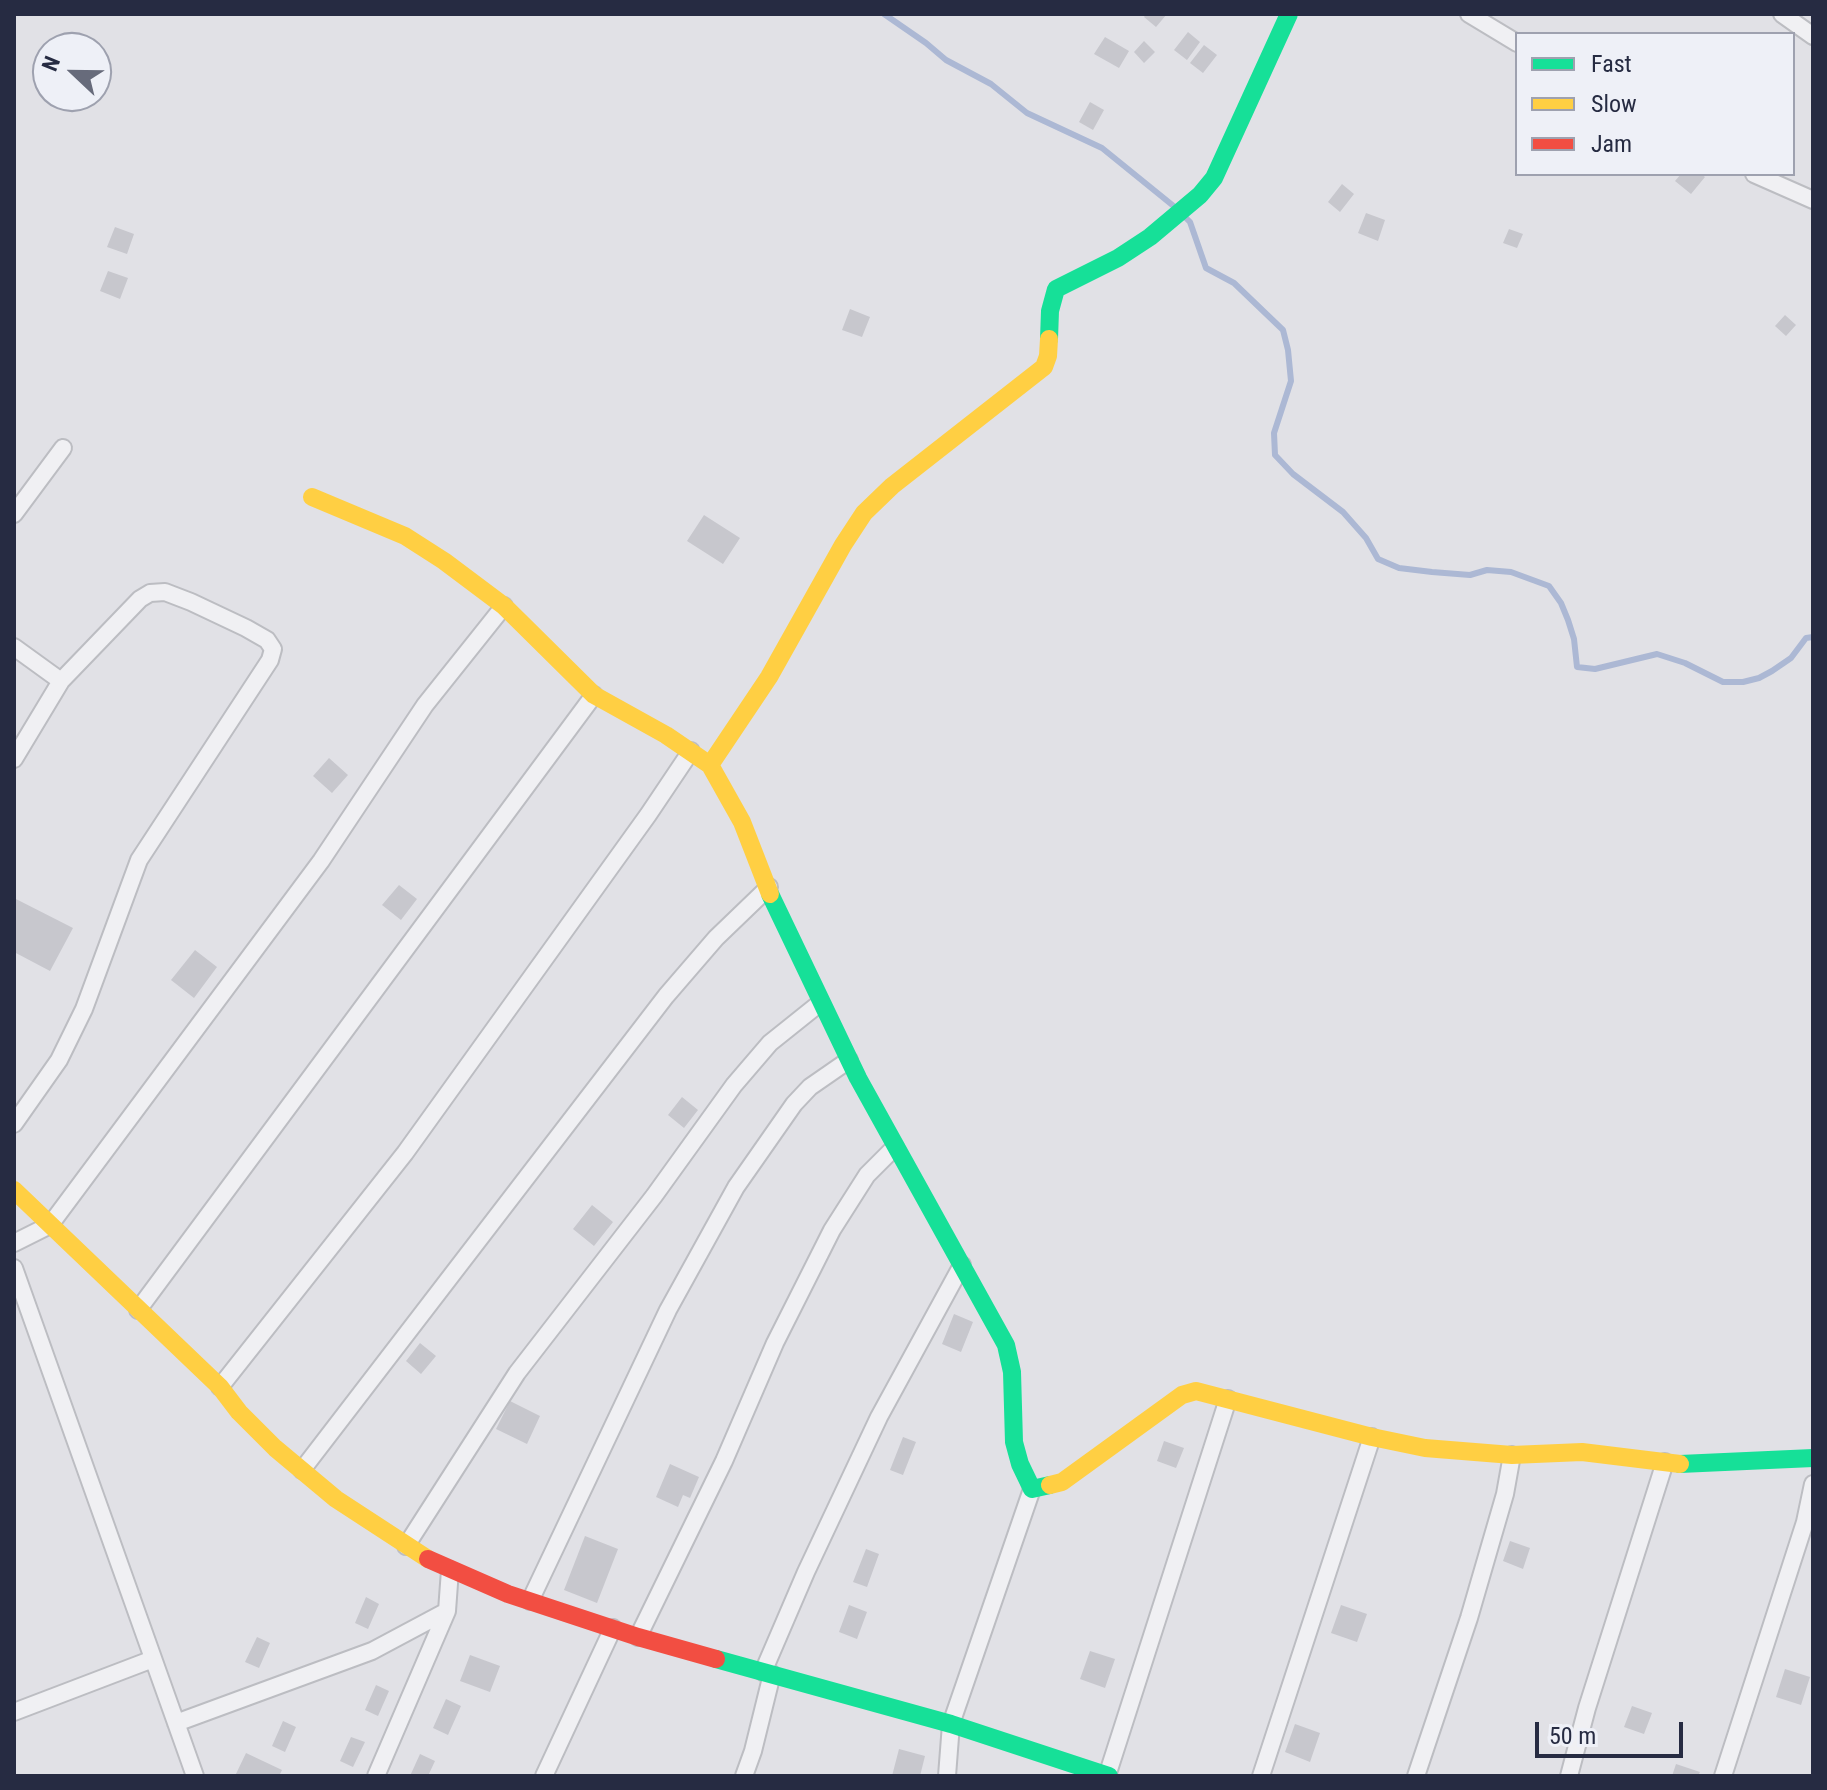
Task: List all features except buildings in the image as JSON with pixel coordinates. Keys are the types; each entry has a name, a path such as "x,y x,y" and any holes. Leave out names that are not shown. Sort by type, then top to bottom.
{"street":[{"path":"710,765 769,677 864,513 892,486 1044,367 1048,356 1050,311 1056,289 1118,258 1150,237 1200,195 1214,178 1289,14"},
{"path":"1469,14 1515,42"},
{"path":"1782,14 1813,36"},
{"path":"1759,176 1813,200"},
{"path":"14,514 63,448"},
{"path":"312,497 405,536 444,561 504,606 594,695 710,765 742,822 820,1003 849,1060 1006,1345 1012,1372 1014,1442 1032,1489 951,1724 947,1776"},
{"path":"14,759 61,681 140,599 150,593 165,592 191,602 267,640 273,649 270,660 139,860 84,1009 59,1060 14,1124"},
{"path":"14,1243 50,1225 321,861 425,705 504,606"},
{"path":"14,647 61,681"},
{"path":"138,1310 469,859 594,695"},
{"path":"220,1387 405,1153 691,751"},
{"path":"302,1470 666,996 716,938 769,887"},
{"path":"406,1546 517,1373 654,1196 734,1085 770,1043 820,1003"},
{"path":"530,1601 668,1310 736,1187 794,1104 810,1087 849,1060"},
{"path":"638,1637 724,1461 775,1343 832,1230 867,1175 895,1147"},
{"path":"14,1190 220,1387 267,1440 336,1499 406,1546 450,1570 638,1637 951,1724 1108,1776 1228,1399"},
{"path":"744,1776 753,1751 768,1673 806,1572 879,1417 962,1265"},
{"path":"14,1268 195,1776"},
{"path":"1032,1489 1062,1482 1182,1395 1196,1391 1425,1448 1512,1455 1582,1452 1693,1465 1766,1458 1813,1458"},
{"path":"1261,1776 1372,1437"},
{"path":"1416,1776 1473,1605 1505,1494 1512,1455"},
{"path":"1569,1776 1587,1708 1665,1462"},
{"path":"1723,1776 1805,1522 1813,1484"},
{"path":"376,1776 447,1611 450,1570"},
{"path":"176,1723 372,1651 447,1611"},
{"path":"544,1776 613,1628"},
{"path":"14,1712 153,1659"}],"waterway":[{"path":"884,14 946,60 991,84 1027,113 1102,148 1176,208"},
{"path":"1184,216 1190,222 1206,268 1234,283 1283,330 1291,381 1274,433 1275,455 1293,474 1343,512 1366,538 1378,559 1399,568 1432,572 1470,575 1487,570 1511,572 1549,586 1568,620 1577,667 1595,669 1657,654 1685,663 1723,682 1743,682 1772,671 1791,658 1806,638 1813,637"}],"traffic: fast":[{"path":"1049,339 1050,311 1056,289 1118,258 1150,237 1200,195 1214,178 1289,14"},
{"path":"770,894 858,1078 1006,1345 1012,1372 1014,1442 1020,1464 1032,1489 1050,1485"},
{"path":"1680,1464 1813,1458"},
{"path":"716,1659 951,1724 1109,1776"}],"traffic: slow":[{"path":"710,765 769,677 864,513 892,486 1044,367 1049,339"},
{"path":"312,497 405,536 444,561 504,606 594,695 666,735 710,765 742,822 770,894"},
{"path":"14,1190 220,1387 239,1412 275,1448 336,1499 428,1559"},
{"path":"1050,1485 1062,1482 1182,1395 1196,1391 1425,1448 1512,1455 1582,1452 1680,1464"}],"traffic: jam":[{"path":"428,1559 508,1594 716,1659"}]}
